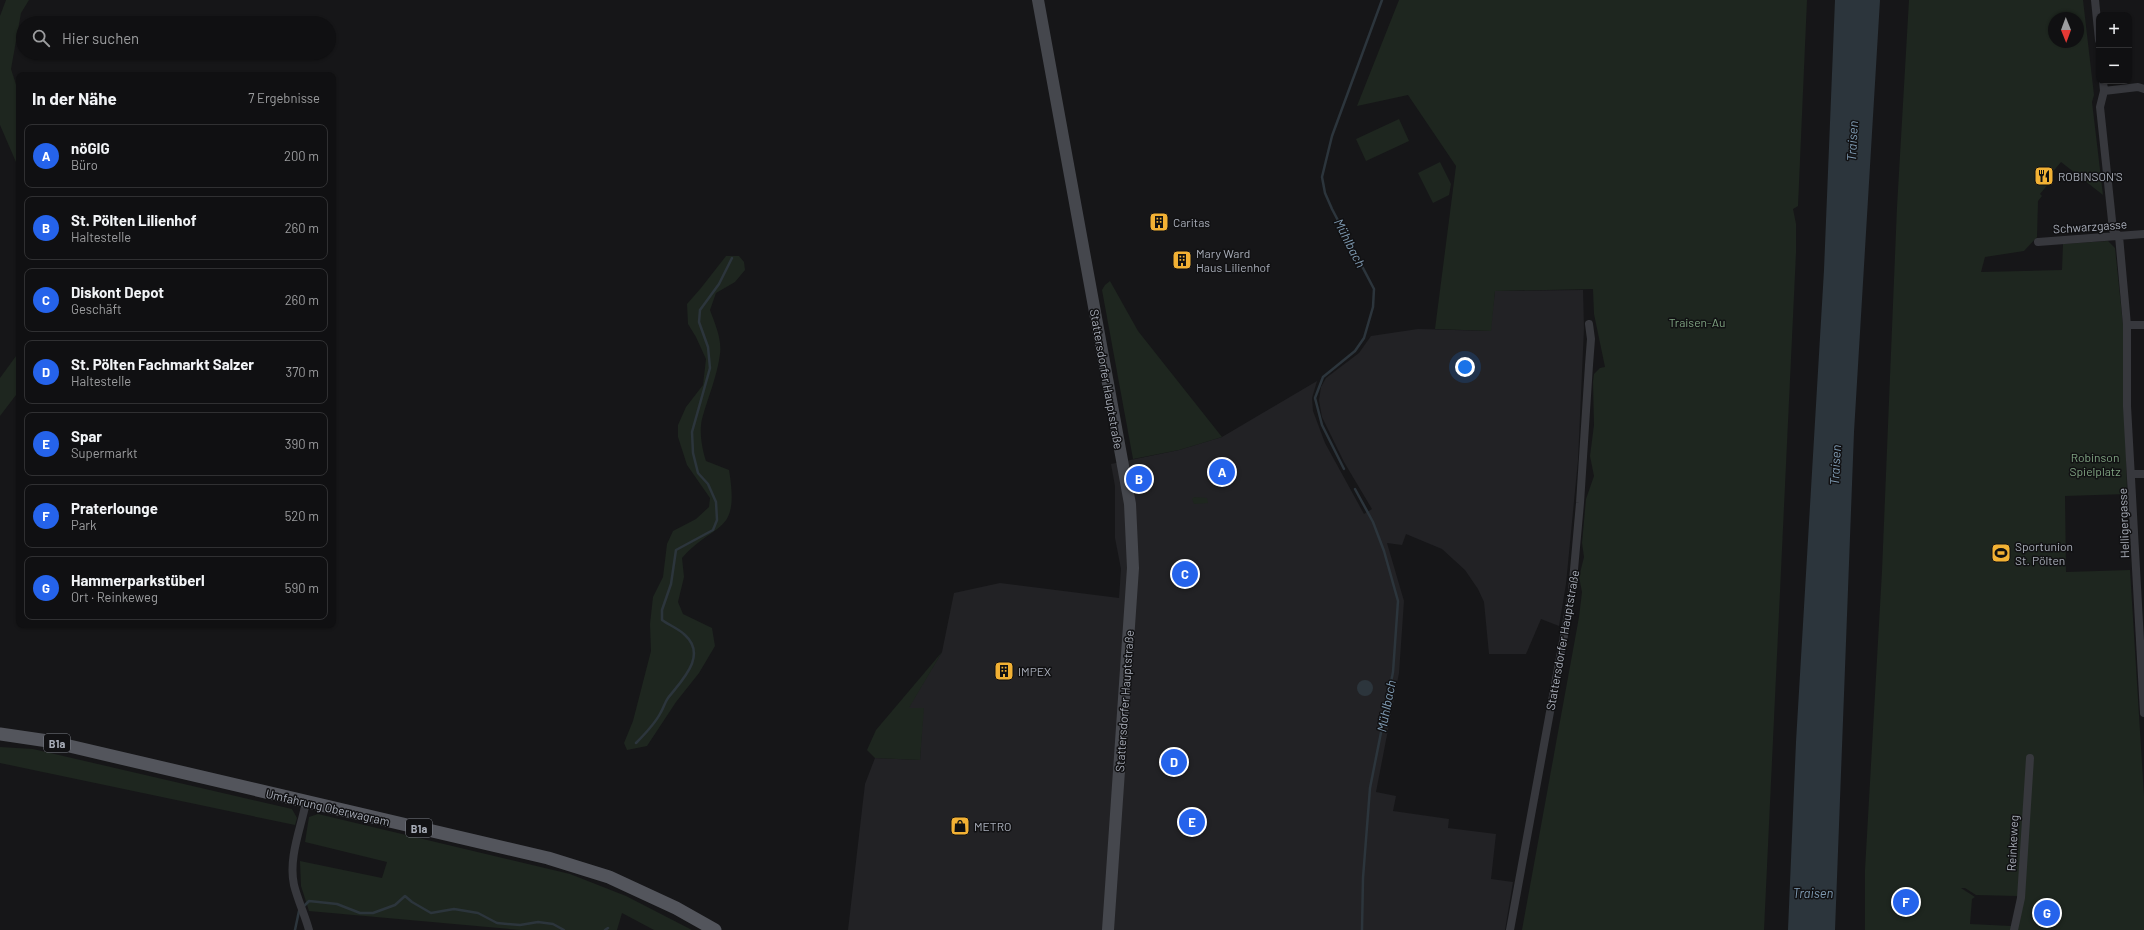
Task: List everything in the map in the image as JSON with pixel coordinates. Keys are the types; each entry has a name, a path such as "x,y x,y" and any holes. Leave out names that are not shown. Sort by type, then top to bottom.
{"main road":[{"name":"Stattersdorfer Hauptstraße","path":"1038,0 1130,504 1132,568 1108,930"},
{"name":"Umfahrung Oberwagram","path":"0,734 48,741 548,858 602,875 676,908 715,930"}],"street":[{"path":"2095,0 2096,12"},
{"name":"Helligergasse","path":"2103,84 2104,91 2100,107 2113,230 2119,236 2127,325 2127,406 2132,474 2144,713"},
{"path":"2104,91 2138,87 2144,89"},
{"name":"Schwarzgasse","path":"2038,242 2144,234"},
{"name":"Stattersdorfer Hauptstraße","path":"1510,930 1572,592 1590,365 1591,339 1589,324"},
{"path":"2127,325 2144,325"},
{"path":"2132,474 2144,474"},
{"name":"Reinkeweg","path":"2014,930 2021,898 2030,758"},
{"path":"306,802 293,865 294,885 309,930"}],"shaded area":[{"path":"1583,290 1584,328 1578,460 1566,584 1559,626 1541,619 1526,654 1489,654 1484,602 1478,589 1465,570 1442,549 1406,534 1402,545 1387,543 1404,601 1399,673 1376,792 1396,796 1393,811 1449,819 1448,828 1496,834 1491,879 1513,882 1505,930 848,930 865,784 875,758 920,760 923,708 908,708 942,652 954,593 1000,583 1119,598 1121,569 1115,538 1115,486 1111,464 1179,450 1222,437 1317,381 1312,398 1313,411 1325,443 1364,514 1372,509 1344,462 1322,417 1319,400 1321,387 1326,378 1359,353 1371,336 1418,329 1490,331 1495,291"}],"green space":[{"path":"6,0 29,0 20,16 16,16 16,41 11,69 16,85 16,162 0,125 0,16"},
{"name":"Traisen-Au","path":"1399,0 1807,0 1798,206 1793,209 1796,224 1796,253 1764,930 1522,930 1579,617 1582,592 1579,577 1584,557 1582,543 1586,499 1594,476 1590,456 1594,425 1593,382 1594,374 1600,368 1605,367 1594,314 1593,289 1495,291 1491,331 1435,329 1456,166 1408,95 1357,106"},
{"name":"Robinson Spielplatz","path":"1909,0 2083,0 2094,95 2092,102 2103,195 2061,162 2051,174 2054,177 2040,194 2042,196 2038,201 2037,237 2024,251 1985,257 1981,272 2062,270 2063,244 2108,241 2115,248 2123,325 2127,494 2065,496 2066,572 2130,570 2144,796 2144,930 2017,930 2017,896 1976,895 1965,888 1961,888 1975,897 1972,899 1970,924 2011,926 2011,930 1865,930 1865,870 1882,571 1897,207"},
{"path":"1399,119 1409,141 1366,161 1356,139"},
{"path":"1440,162 1451,184 1449,195 1433,203 1418,173"},
{"path":"726,256 739,256 744,262 745,270 735,282 716,293 710,310 719,337 720,354 715,379 702,419 701,435 706,461 729,470 732,491 731,506 728,517 722,524 694,546 682,558 684,577 678,602 683,614 712,628 715,646 699,673 676,702 647,746 627,750 624,743 633,721 651,651 650,624 653,597 663,577 667,544 673,531 696,519 709,507 710,498 687,465 678,437 678,425 686,407 703,385 706,359 688,324 687,304"},
{"path":"1110,281 1138,331 1222,437 1179,450 1133,459 1102,290"},
{"path":"16,356 16,395 0,416 0,378"},
{"path":"1194,497 1207,498 1208,503 1194,504 1192,499"},
{"path":"942,652 909,708 924,708 920,760 875,758 867,750 876,730"},
{"path":"0,747 33,749 292,809 297,818 295,825 0,763"},
{"path":"318,814 570,874 626,896 692,930 654,930 622,913 617,930 520,930 309,911 301,886 300,861 382,878 387,862 305,842 309,817"}],"water":[{"name":"Traisen","path":"1835,0 1880,0 1854,432 1835,930 1788,930 1796,742 1824,270"},
{"path":"1362,680 1368,680 1373,685 1371,694 1368,696 1362,696 1357,691 1357,685"}],"waterway":[{"name":"Mühlbach","path":"1344,469 1322,425 1315,398 1323,377 1355,351 1364,338 1373,307 1374,289 1332,209 1325,193 1322,177 1332,136 1382,0"},
{"path":"636,743 656,721 667,700 690,668 693,660 694,651 691,643 683,633 662,620 662,610 671,584 676,550 713,530 717,520 716,502 708,484 698,473 693,453 692,432 710,368 708,347 699,322 700,310 719,284 732,258"},
{"name":"Mühlbach","path":"1355,489 1373,522 1384,551 1398,601 1393,672 1370,788 1363,878 1362,930"},
{"path":"295,930 299,911 309,901 337,904 360,913 373,913 395,905 405,896 431,913 454,909 478,913 497,923 520,925 538,922 553,924 564,930"}],"place":[{"name":"ROBINSON'S","path":"2044,176"},
{"name":"Caritas","path":"1159,222"},
{"name":"Mary Ward Haus Lilienhof","path":"1182,260"},
{"name":"nöGIG","path":"1222,472"},
{"name":"St. Pölten Lilienhof","path":"1139,479"},
{"name":"Sportunion St. Pölten","path":"2001,553"},
{"name":"Diskont Depot","path":"1185,574"},
{"name":"IMPEX","path":"1004,671"},
{"name":"St. Pölten Fachmarkt Salzer","path":"1174,762"},
{"name":"Spar","path":"1192,822"},
{"name":"METRO","path":"960,826"},
{"name":"Praterlounge","path":"1906,902"},
{"name":"Hammerparkstüberl","path":"2047,913"}]}
